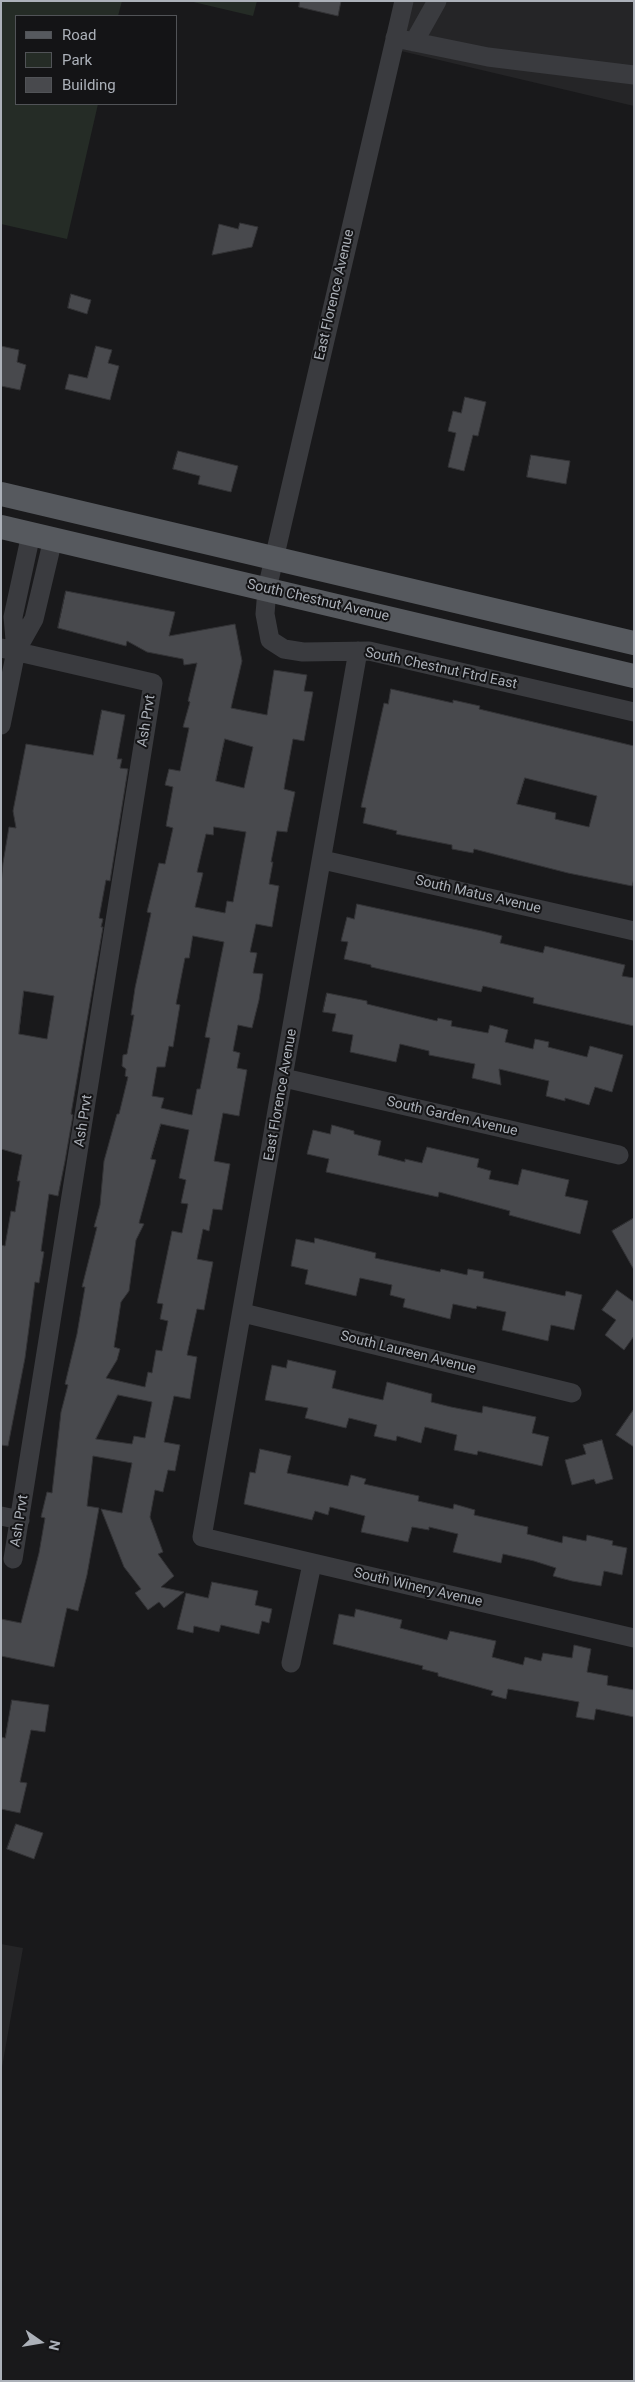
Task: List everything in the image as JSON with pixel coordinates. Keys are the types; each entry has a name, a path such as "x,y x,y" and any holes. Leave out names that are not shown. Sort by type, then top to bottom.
{"main road":[{"path":"1,494 634,643"},
{"name":"South Chestnut Avenue","path":"1,527 634,676"}],"street":[{"name":"East Florence Avenue","path":"267,589 404,1"},
{"path":"414,42 437,1"},
{"path":"395,38 488,57 634,75"},
{"path":"1,725 13,617 42,536"},
{"name":"South Chestnut Ftrd East","path":"267,589 265,614 270,640 284,649 303,652 369,651 634,712"},
{"name":"Ash Prvt","path":"8,649 154,683 13,1559"},
{"name":"East Florence Avenue","path":"202,1538 358,651"},
{"name":"South Matus Avenue","path":"322,860 634,931"},
{"name":"South Garden Avenue","path":"284,1078 619,1155"},
{"name":"South Laureen Avenue","path":"243,1313 572,1393"},
{"path":"1,1516 20,1520"},
{"name":"South Winery Avenue","path":"202,1538 634,1638"},
{"path":"291,1663 312,1564"}],"shaded area":[{"path":"412,1 634,1 634,106 401,51"},
{"path":"1,1944 23,1948 1,2073"}],"green space":[{"path":"1,1 122,1 118,15 15,15 15,105 98,105 67,239 1,224"},
{"path":"189,1 257,1 253,16"}],"building":[{"path":"300,1 341,1 338,16 299,7"},
{"path":"240,223 258,227 252,247 212,255 219,224 238,229"},
{"path":"71,294 91,300 87,314 68,308"},
{"path":"1,346 19,350 17,362 26,365 20,390 1,386"},
{"path":"96,346 112,350 108,363 119,366 110,400 65,389 69,374 87,378"},
{"path":"465,397 486,402 478,436 473,435 464,471 448,467 456,433 448,431 453,411 461,413"},
{"path":"178,451 238,466 231,492 198,484 200,476 173,469"},
{"path":"531,455 570,461 566,484 527,477"},
{"path":"66,591 175,612 169,636 235,624 242,661 231,708 267,715 274,670 307,675 304,691 313,692 304,741 293,739 284,789 295,792 287,832 277,831 271,862 273,862 269,884 279,886 272,927 256,924 250,952 257,953 253,973 263,974 252,1028 238,1025 233,1051 240,1053 237,1068 247,1070 239,1116 223,1113 214,1161 230,1164 222,1210 213,1209 209,1231 203,1229 197,1259 213,1262 204,1310 197,1309 187,1355 197,1357 190,1399 174,1396 164,1442 180,1445 175,1471 168,1470 163,1492 155,1490 150,1517 163,1552 158,1554 174,1576 161,1587 184,1592 164,1608 159,1602 148,1610 135,1593 141,1589 124,1567 101,1509 122,1513 132,1463 93,1456 87,1506 99,1508 87,1575 78,1611 67,1608 54,1667 1,1656 1,1619 21,1623 39,1553 45,1518 41,1517 47,1492 52,1493 61,1412 68,1385 65,1384 77,1334 85,1287 82,1287 97,1227 94,1227 100,1205 104,1161 117,1114 119,1114 128,1077 125,1076 126,1069 122,1066 123,1055 127,1054 134,1015 131,1015 135,988 151,913 147,912 159,863 165,864 173,828 166,826 173,787 165,785 169,769 180,771 189,728 183,727 197,663 184,665 183,659 147,652 127,641 126,646 58,628","holes":["225,739 253,747 244,788 216,781","214,827 246,832 233,902 227,901 225,913 195,907 203,873 197,872 206,834 213,835","193,936 224,942 205,1037 210,1038 200,1089 197,1089 192,1115 161,1108 164,1098 152,1096 157,1067 165,1067 169,1046 173,1047 180,1005 176,1004 185,958 189,958","161,1124 189,1130 179,1178 186,1180 181,1203 188,1204 182,1233 172,1231 157,1303 163,1304 160,1319 168,1321 162,1351 156,1350 152,1373 148,1372 145,1387 106,1378 117,1360 120,1349 114,1347 121,1302 129,1291 136,1240 144,1224 139,1223 156,1160 151,1159","118,1395 152,1402 145,1438 134,1436 132,1444 96,1439"]},
{"path":"391,689 453,703 453,700 480,706 479,709 634,746 634,879 632,886 568,873 474,849 473,853 452,849 452,845 396,834 397,831 363,823 366,808 361,807 384,703 388,704","holes":["525,778 597,796 589,827 555,819 556,813 517,804"]},
{"path":"102,710 125,715 117,759 122,759 120,768 128,769 110,881 106,880 99,918 103,919 101,927 103,927 71,1114 73,1115 58,1196 49,1194 41,1251 44,1252 39,1283 35,1282 25,1358 8,1446 1,1445 1,1245 5,1246 11,1211 15,1212 20,1181 17,1181 22,1155 1,1149 1,884 3,863 9,827 16,828 13,811 26,744 93,755","holes":["24,991 54,996 47,1039 19,1034"]},
{"path":"357,904 502,936 500,943 543,953 545,946 625,965 622,976 634,978 634,1026 533,1003 534,998 483,986 481,992 344,959 348,942 341,941 347,917 354,919"},
{"path":"327,993 367,1001 367,1004 437,1021 438,1018 452,1021 451,1026 488,1033 490,1025 508,1030 505,1042 533,1049 535,1039 549,1042 548,1047 587,1057 590,1046 623,1055 612,1092 595,1087 589,1105 565,1098 565,1101 546,1096 549,1081 499,1069 501,1085 472,1078 475,1064 429,1055 429,1051 400,1044 396,1062 350,1052 353,1035 332,1031 336,1014 323,1012"},
{"path":"332,1125 354,1131 354,1134 381,1141 378,1155 405,1162 405,1159 422,1163 427,1147 479,1159 477,1167 491,1171 489,1179 518,1185 522,1169 569,1180 565,1196 588,1201 580,1234 509,1215 510,1211 439,1192 438,1197 326,1172 329,1159 307,1154 313,1130 330,1134"},
{"path":"634,1218 634,1270 612,1231"},
{"path":"315,1238 376,1253 375,1258 440,1272 441,1269 467,1275 468,1269 484,1272 483,1278 565,1296 566,1291 582,1295 574,1330 551,1325 548,1341 502,1330 506,1312 477,1306 476,1309 453,1304 450,1319 403,1307 405,1299 390,1295 392,1285 360,1278 356,1296 305,1284 308,1270 291,1266 296,1239 314,1243"},
{"path":"617,1290 634,1302 634,1336 624,1350 605,1335 616,1320 602,1310"},
{"path":"288,1360 336,1371 332,1388 365,1396 383,1400 387,1382 432,1394 431,1402 451,1407 482,1413 483,1406 536,1417 532,1433 549,1437 542,1466 478,1451 477,1455 454,1450 457,1435 425,1427 421,1443 397,1436 396,1441 374,1436 377,1425 349,1418 346,1428 305,1418 308,1408 265,1400 272,1365 286,1368"},
{"path":"634,1409 634,1447 616,1435"},
{"path":"602,1440 613,1479 596,1484 594,1479 572,1485 565,1460 586,1454 583,1445"},
{"path":"260,1449 291,1456 287,1473 348,1486 351,1475 366,1479 364,1484 419,1496 418,1501 453,1509 454,1504 475,1510 474,1515 528,1527 527,1534 562,1543 563,1536 586,1541 587,1535 613,1541 612,1545 627,1548 622,1575 604,1571 601,1586 572,1581 553,1576 556,1568 534,1561 503,1554 501,1563 453,1552 458,1534 429,1527 429,1530 412,1527 408,1542 361,1532 365,1516 330,1507 328,1515 315,1511 312,1520 244,1504 250,1472 255,1473"},
{"path":"212,1582 258,1591 255,1605 272,1609 269,1623 262,1621 259,1634 221,1625 219,1632 194,1626 193,1633 177,1629 186,1593 208,1598"},
{"path":"356,1609 402,1620 400,1628 447,1640 450,1631 496,1641 492,1657 523,1665 525,1657 541,1661 543,1653 572,1658 574,1645 591,1649 587,1672 608,1676 607,1685 634,1690 634,1717 596,1709 594,1720 576,1717 579,1702 508,1689 506,1699 491,1695 493,1691 438,1676 438,1673 422,1669 423,1666 333,1644 339,1614 354,1617"},
{"path":"12,1700 49,1705 45,1732 31,1730 20,1782 27,1783 20,1813 1,1809 1,1737 5,1738"},
{"path":"16,1824 43,1833 34,1859 7,1849"}]}
